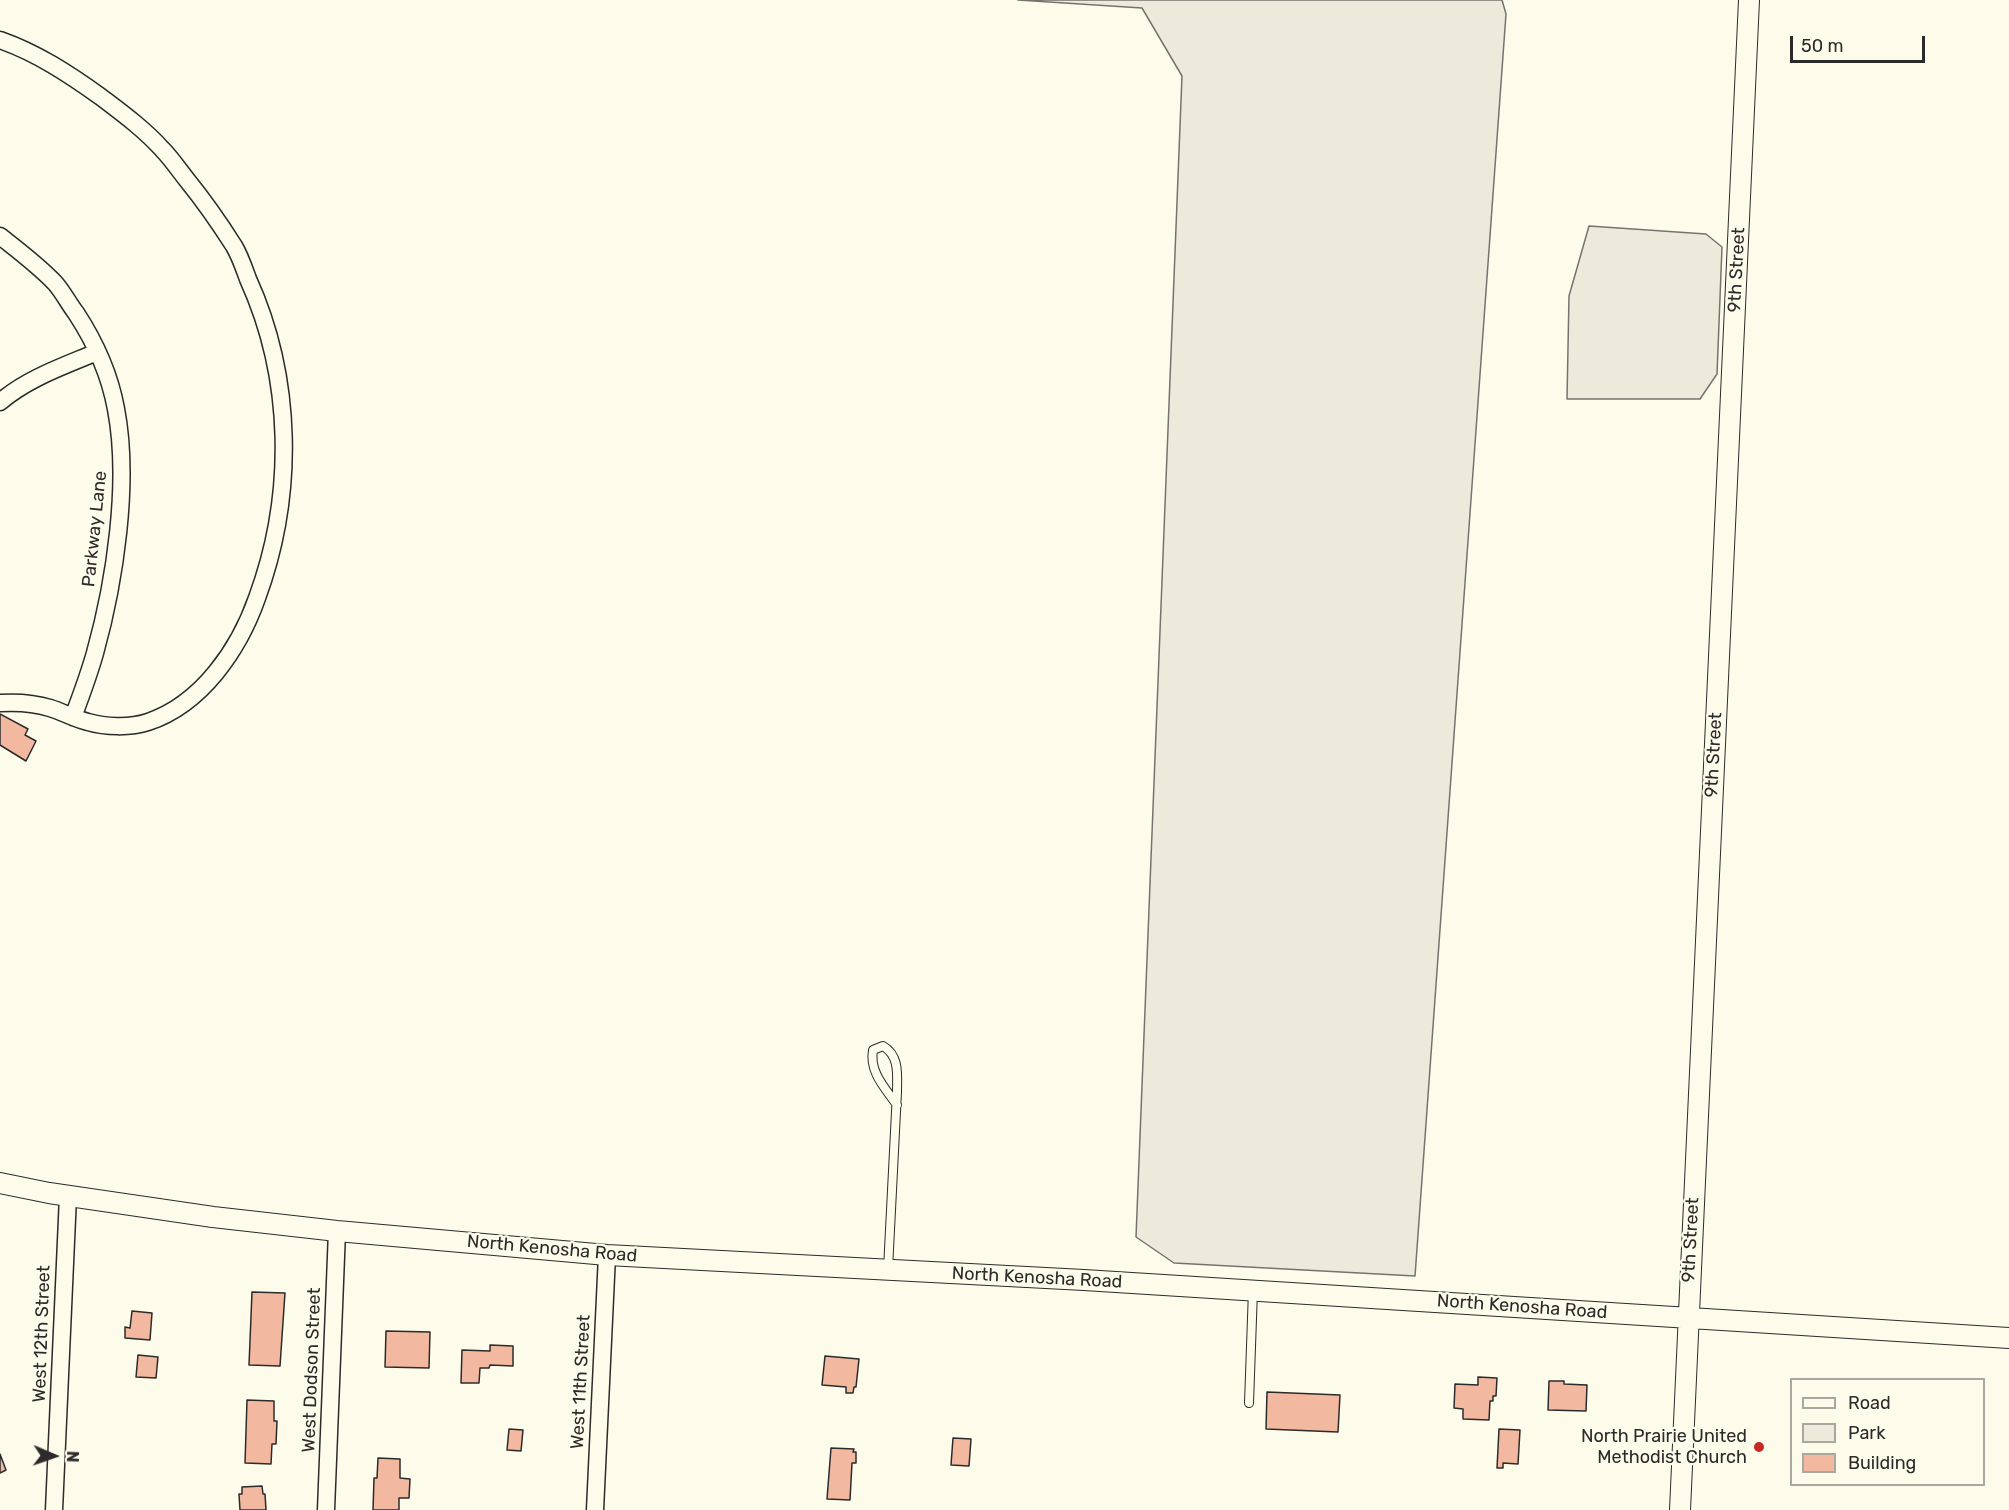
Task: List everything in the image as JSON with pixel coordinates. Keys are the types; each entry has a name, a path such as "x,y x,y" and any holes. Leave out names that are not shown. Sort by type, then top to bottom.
{"street":[{"name":"9th Street","path":"1680,1510 1749,0"},
{"path":"0,40 69,74 124,114 162,149 201,197 235,248 262,309 278,373 284,432 283,479 276,533 266,576 250,619 224,661 202,689 173,710 146,723 116,726 87,722 48,707 15,702 0,703"},
{"name":"Parkway Lane","path":"0,236 22,252 57,285 86,328 105,368 116,409 121,468 118,533 109,595 95,653 73,717"},
{"path":"0,402 10,393 35,379 97,352"},
{"name":"North Kenosha Road","path":"0,1183 68,1196 213,1217 337,1231 607,1255 1253,1290 2009,1338"},
{"name":"West 12th Street","path":"54,1510 68,1196"},
{"name":"West Dodson Street","path":"326,1510 337,1231"},
{"name":"West 11th Street","path":"595,1510 607,1255"}],"lane":[{"path":"888,1270 897,1105 897,1063 891,1050 883,1046 873,1050 871,1059 875,1074 897,1105"},
{"path":"1249,1403 1253,1290"}],"green space":[{"path":"1018,0 1502,0 1506,14 1415,1276 1174,1263 1136,1237 1182,76 1142,8"},
{"path":"1589,226 1706,234 1722,247 1717,374 1700,399 1567,399 1569,296"}],"building":[{"path":"0,714 28,729 25,735 36,741 26,761 0,745"},
{"path":"252,1292 285,1293 280,1366 249,1365"},
{"path":"132,1311 152,1313 150,1340 125,1338 125,1327 130,1328"},
{"path":"386,1331 430,1332 429,1368 385,1367"},
{"path":"490,1345 513,1346 513,1366 490,1365 489,1368 480,1368 479,1383 461,1383 462,1350 490,1351"},
{"path":"138,1355 158,1357 156,1378 136,1377"},
{"path":"825,1356 859,1359 856,1387 853,1393 846,1393 846,1387 822,1385"},
{"path":"1478,1377 1497,1378 1496,1396 1493,1396 1493,1401 1490,1401 1489,1420 1463,1419 1463,1409 1454,1408 1455,1384 1478,1385"},
{"path":"1549,1381 1587,1385 1586,1411 1548,1410"},
{"path":"1267,1392 1340,1395 1338,1432 1266,1429"},
{"path":"247,1400 274,1401 274,1421 277,1421 276,1444 272,1444 271,1464 245,1463"},
{"path":"509,1429 523,1430 521,1451 507,1450"},
{"path":"1499,1429 1520,1430 1518,1464 1503,1463 1503,1468 1497,1468"},
{"path":"953,1438 971,1439 969,1466 951,1465"},
{"path":"831,1448 854,1449 853,1452 856,1452 856,1463 852,1463 850,1500 827,1499"},
{"path":"0,1454 6,1470 0,1473"},
{"path":"378,1458 400,1459 400,1478 410,1479 409,1498 399,1498 399,1510 373,1510 374,1478 377,1478"},
{"path":"262,1486 266,1510 240,1510 239,1494 242,1494 242,1487"}],"place":[{"name":"North Prairie United Methodist Church","path":"1759,1447"}]}
